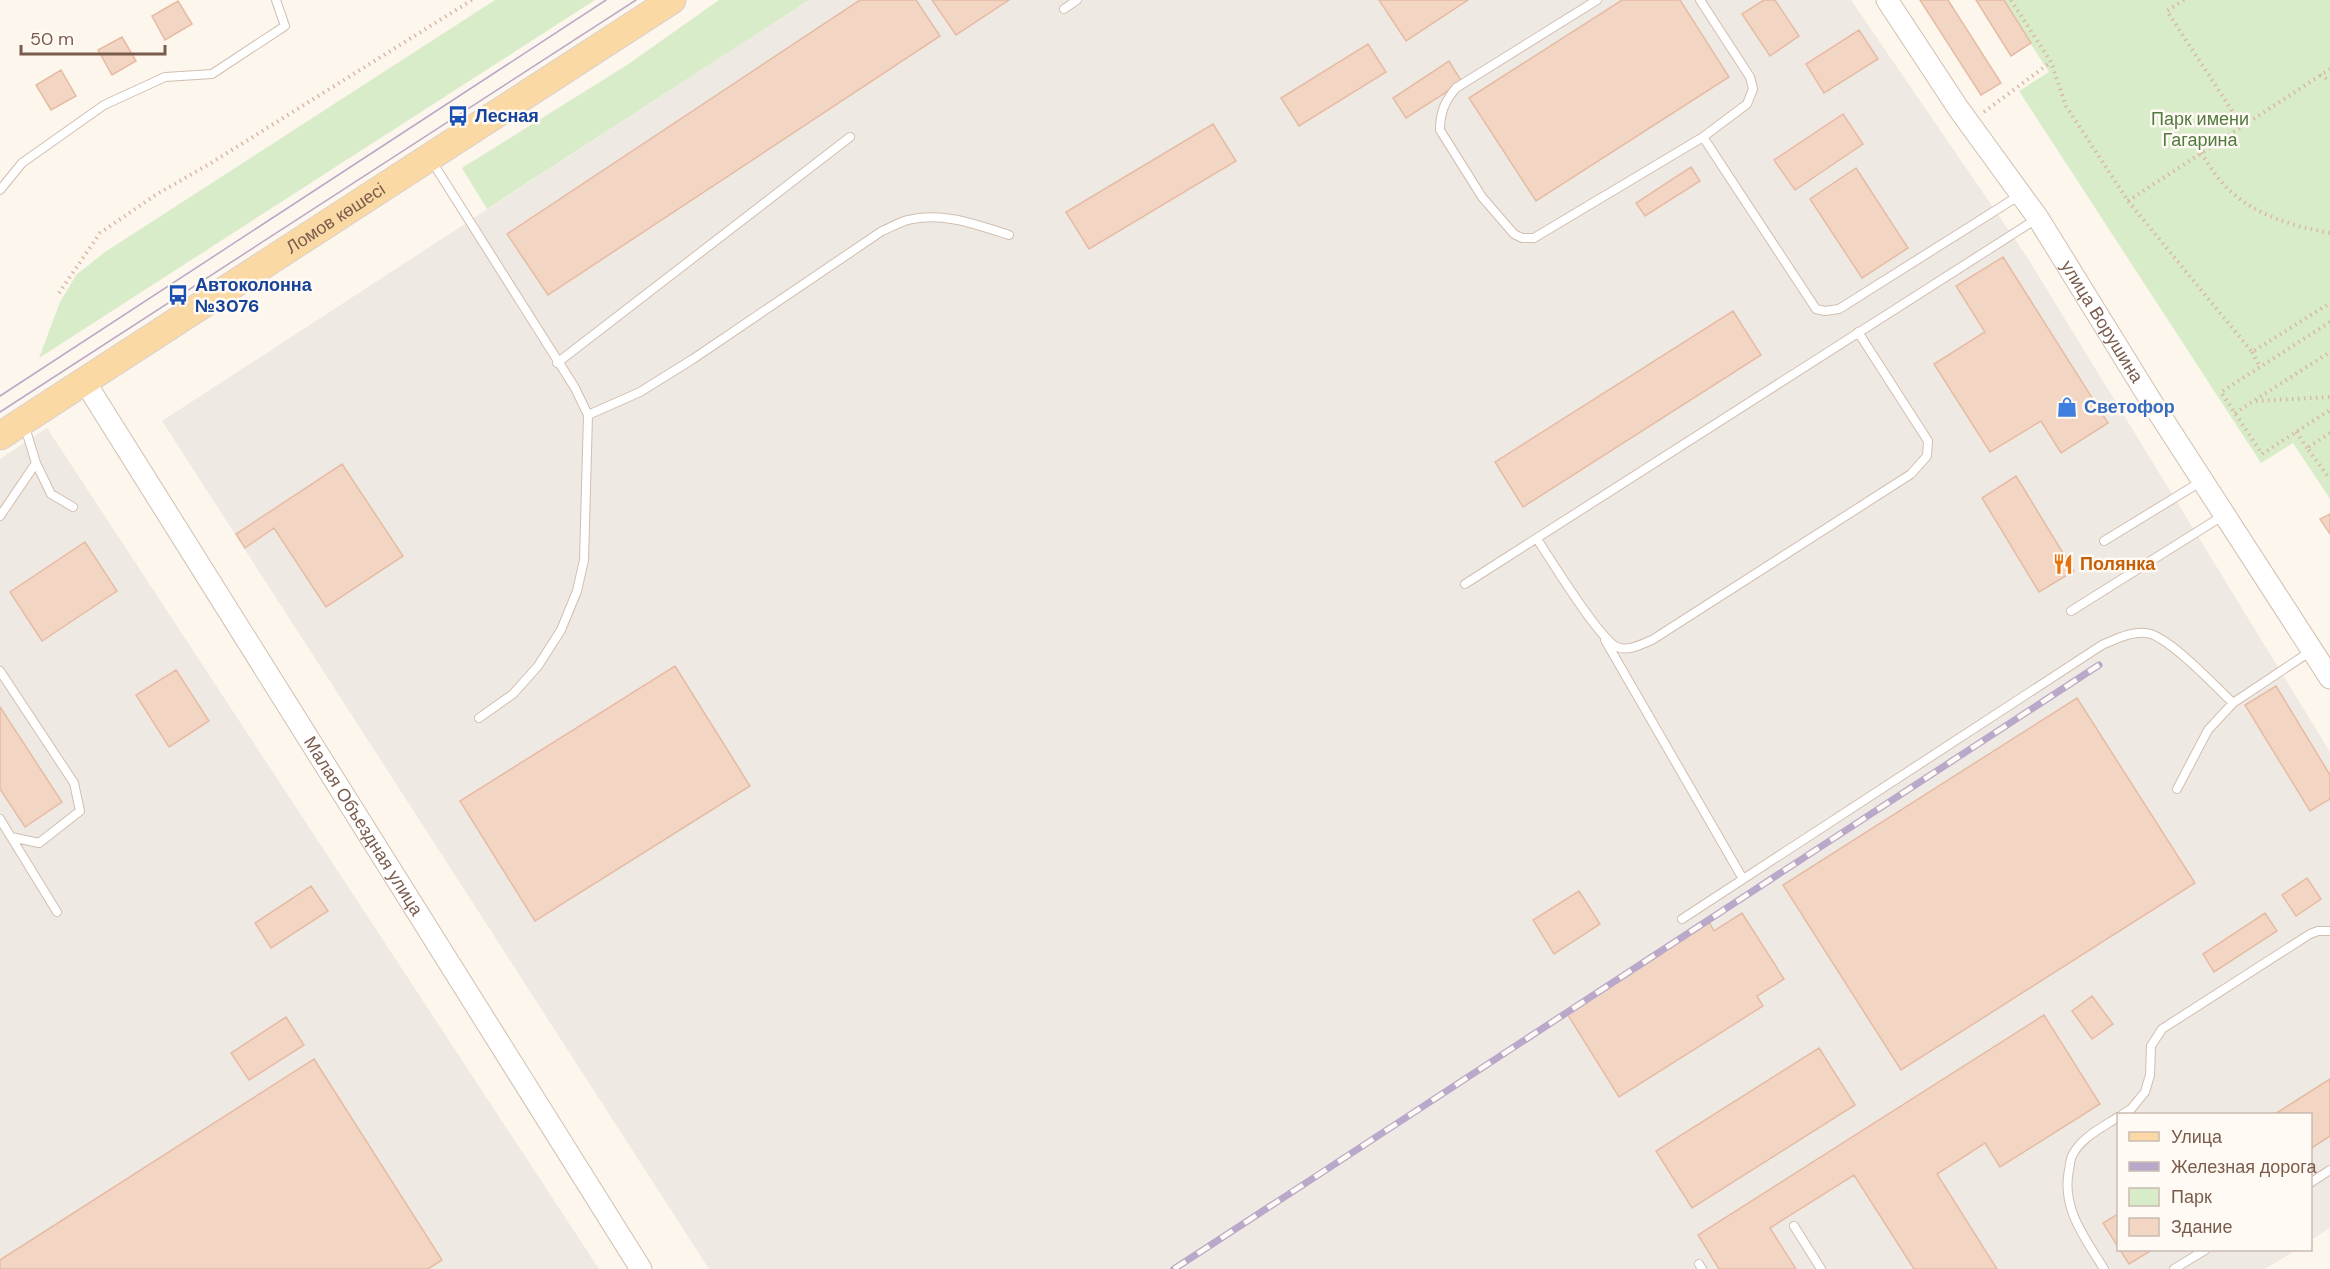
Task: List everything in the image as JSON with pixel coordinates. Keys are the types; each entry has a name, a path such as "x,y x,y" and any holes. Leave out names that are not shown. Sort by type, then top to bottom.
{"main road":[{"name":"Ломов көшесі","path":"0,436 672,0"}],"street":[{"name":"улица Ворушина","path":"1887,0 1969,123 2022,193 2224,515 2330,678"},
{"name":"Малая Объездная улица","path":"85,382 641,1269"}],"lane":[{"path":"0,190 22,163 104,105 165,77 212,74 285,26 276,0"},
{"path":"1064,9 1077,0"},
{"path":"1597,0 1456,88 1445,100 1440,117 1440,129 1482,197 1514,234 1522,238 1534,238 1703,137 1747,104 1753,89 1750,77 1700,0"},
{"path":"558,363 850,137"},
{"path":"1703,137 1816,309 1825,311 1839,309 2022,193"},
{"path":"430,158 575,388 588,415 584,560 576,591 561,630 538,666 513,694 479,718"},
{"path":"588,415 640,392 693,359 882,231 908,220 932,217 968,222 1009,235"},
{"path":"1465,584 2038,218"},
{"path":"1602,635 1617,647 1634,648 1652,640 1911,474 1926,456 1928,441 1858,332"},
{"path":"23,421 36,463 51,494 73,507"},
{"path":"0,516 36,463"},
{"path":"2104,541 2203,481"},
{"path":"2071,611 2224,515"},
{"path":"1537,539 1602,635 1743,879"},
{"path":"1682,919 2102,645 2125,635 2150,634 2180,653 2233,704"},
{"path":"2177,789 2208,730 2233,704 2312,650"},
{"path":"0,671 74,783 80,811 39,843 11,837"},
{"path":"0,819 57,912"},
{"path":"2125,1113 2131,1109 2145,1092 2150,1075 2151,1046 2162,1029 2310,934 2330,931"},
{"path":"2104,1269 2075,1223 2068,1202 2067,1179 2072,1155 2089,1136 2117,1118"},
{"path":"2312,1182 2330,1170"},
{"path":"1794,1226 1821,1269"},
{"path":"2174,1269 2203,1251"}],"path":[{"path":"59,293 100,233 157,194 221,157 472,0"},
{"path":"2011,0 2051,62 2066,106 2128,201 2252,352 2260,367"},
{"path":"2184,0 2167,11 2242,126"},
{"path":"1969,123 2051,62"},
{"path":"2128,201 2330,69"},
{"path":"2320,75 2330,81"},
{"path":"2201,153 2224,186 2252,209 2289,223 2330,232"},
{"path":"2252,352 2330,303"},
{"path":"2330,322 2221,392 2262,454 2330,410"},
{"path":"2235,413 2330,352"},
{"path":"2253,401 2330,397"},
{"path":"2296,432 2330,479"},
{"path":"2307,448 2330,433"}],"shaded area":[{"path":"809,0 1851,0 2027,257 2330,752 2330,1228 2312,1239 2312,1113 2117,1113 2117,1251 2294,1251 2265,1269 709,1269 162,421"},
{"path":"47,428 599,1269 0,1269 0,459"}],"green space":[{"path":"495,0 595,0 39,358 60,302 76,275 105,252"},
{"path":"719,0 809,0 487,209 462,168 627,65"},
{"name":"Парк имени Гагарина","path":"2002,0 2330,0 2330,499 2293,443 2261,463 2019,91 2049,72"}],"building":[{"path":"860,0 916,0 940,36 548,295 507,234"},
{"path":"932,0 1009,0 956,35"},
{"path":"1379,0 1468,0 1406,41"},
{"path":"1622,0 1680,0 1729,77 1536,201 1469,98"},
{"path":"1764,0 1775,0 1799,36 1770,56 1742,14"},
{"path":"1920,0 1948,0 2001,83 1981,95"},
{"path":"1976,0 2004,0 2031,43 2011,56"},
{"path":"178,1 192,24 165,40 152,16"},
{"path":"1859,30 1878,59 1824,93 1806,64"},
{"path":"122,37 136,61 112,75 98,50"},
{"path":"1368,44 1386,72 1299,126 1281,98"},
{"path":"1449,61 1462,82 1406,118 1393,98"},
{"path":"61,70 76,96 51,110 36,85"},
{"path":"1843,114 1863,144 1795,190 1774,160"},
{"path":"1213,124 1236,161 1089,249 1066,212"},
{"path":"1691,167 1700,181 1645,216 1636,203"},
{"path":"1856,168 1908,248 1862,278 1810,199"},
{"path":"2003,257 2108,423 2061,453 2041,421 1990,452 1934,364 1985,332 1956,286"},
{"path":"1733,311 1761,355 1523,507 1495,462"},
{"path":"342,464 403,556 326,607 274,528 245,548 236,534"},
{"path":"2016,476 2074,571 2039,592 1982,498"},
{"path":"2330,514 2330,534 2320,519"},
{"path":"85,542 117,591 42,641 10,592"},
{"path":"675,666 750,786 535,921 460,801"},
{"path":"176,670 209,721 169,747 136,695"},
{"path":"2276,686 2330,775 2330,799 2310,811 2245,705"},
{"path":"2077,698 2195,883 1901,1070 1783,885"},
{"path":"0,707 62,802 25,827 0,789"},
{"path":"2307,878 2321,899 2296,916 2282,895"},
{"path":"311,886 328,911 271,948 255,923"},
{"path":"1579,891 1600,924 1554,954 1533,920"},
{"path":"1742,913 1784,979 1757,996 1763,1006 1619,1097 1566,1012 1709,922 1714,931"},
{"path":"2265,913 2277,931 2214,972 2203,954"},
{"path":"2092,996 2113,1024 2092,1039 2072,1011"},
{"path":"2044,1015 2100,1104 2000,1167 1985,1143 1937,1174 1997,1269 1914,1269 1854,1175 1770,1228 1796,1269 1719,1269 1698,1235"},
{"path":"286,1017 304,1045 249,1080 231,1053"},
{"path":"1819,1048 1855,1105 1692,1208 1656,1151"},
{"path":"314,1059 442,1260 428,1269 0,1269 0,1260"},
{"path":"2330,1079 2330,1136 2312,1148 2312,1113 2277,1113"},
{"path":"2117,1215 2117,1245 2103,1223"},
{"path":"2121,1251 2150,1251 2129,1264"}],"tram line":[{"path":"0,396 606,0"},
{"path":"0,412 636,0"}],"railway":[{"path":"1174,1269 2099,665"}],"place":[{"name":"Лесная","path":"458,116"},
{"name":"Автоколонна №3076","path":"178,295"},
{"name":"Светофор","path":"2067,407"},
{"name":"Полянка","path":"2063,564"}]}
